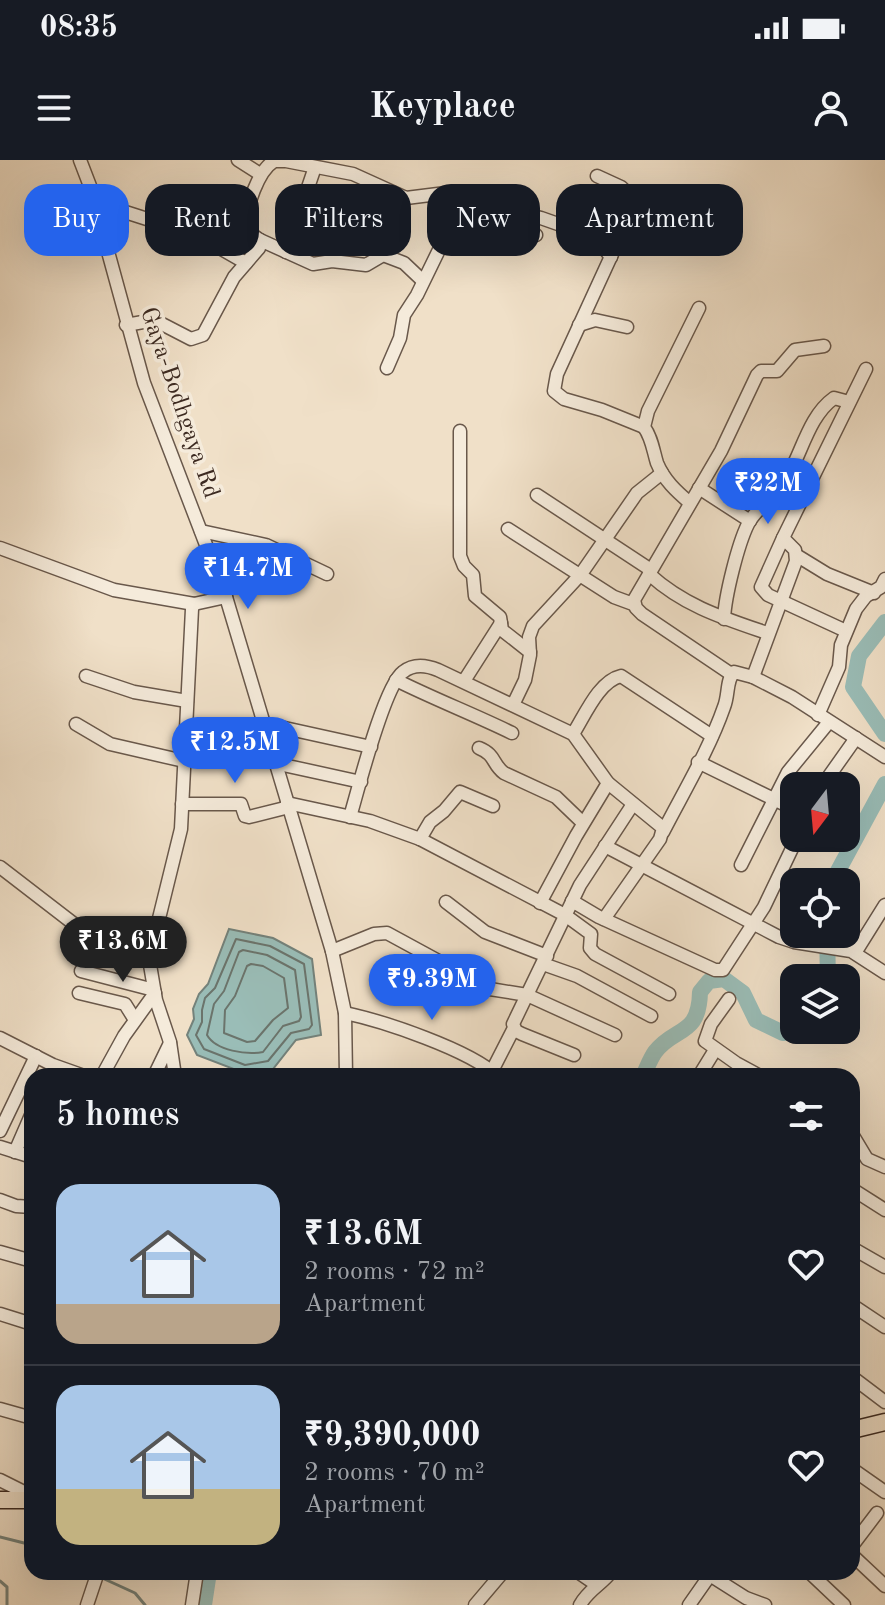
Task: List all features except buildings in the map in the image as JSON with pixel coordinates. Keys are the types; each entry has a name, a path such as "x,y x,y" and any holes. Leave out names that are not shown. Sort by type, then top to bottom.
{"main road":[{"path":"860,1428 885,1422"},
{"path":"1,1501 24,1499"}],"street":[{"name":"Gaya-Bodhgaya Rd","path":"80,160 88,184"},
{"path":"238,160 260,174"},
{"path":"275,247 250,232 247,219 260,174 270,162 286,161 353,174 406,198 427,195"},
{"path":"309,184 315,167"},
{"path":"597,176 627,191 635,200 554,382 554,391 570,402 602,410 644,427 651,437 662,473 690,503"},
{"path":"129,213 197,235 246,263"},
{"path":"540,218 599,240 611,257"},
{"path":"126,325 155,323 191,339 203,335 234,277 259,248 260,240"},
{"name":"Gaya-Bodhgaya Rd","path":"108,256 126,325 168,450 226,597 332,951 345,1013 346,1068"},
{"path":"295,256 313,264 332,261 360,265 370,264 382,256"},
{"path":"386,256 404,263 423,281"},
{"path":"387,368 400,338 404,315 436,256"},
{"path":"644,427 648,411 699,308"},
{"path":"579,325 595,320 627,327"},
{"path":"633,604 721,451 757,375 761,371 777,371 795,350 824,346"},
{"path":"846,631 818,620 762,591 761,587 866,369"},
{"path":"724,619 726,599 750,521 783,484 815,420 827,404 834,398 849,402"},
{"path":"460,431 460,556 473,575 475,596 500,617 502,630 530,652"},
{"path":"513,705 525,680 533,626 581,574 637,493 662,473"},
{"path":"699,488 750,521"},
{"path":"537,495 606,540 685,602 767,633"},
{"path":"508,529 614,597 633,604 642,614 731,674 738,672 753,677 792,697 885,757"},
{"path":"201,531 266,545 327,574"},
{"path":"783,538 796,555 827,574 879,594"},
{"path":"0,548 114,590 194,604 226,597"},
{"path":"753,677 796,555"},
{"path":"879,594 885,579"},
{"path":"741,865 788,772 823,719 839,667 841,645 861,601 879,594"},
{"path":"174,1068 170,1042 154,992 149,959 179,845 190,624 194,604"},
{"path":"464,681 501,623"},
{"path":"350,817 396,680 407,669 423,666 464,681 573,734 608,783 661,824 663,832"},
{"path":"604,919 663,832 712,736 727,700 731,674"},
{"path":"86,676 144,695 187,701"},
{"path":"573,734 603,689 613,678 621,676 712,736"},
{"path":"396,680 433,700 459,707 512,733"},
{"path":"262,723 371,747"},
{"path":"76,724 110,744 184,761"},
{"path":"832,772 856,738"},
{"path":"479,748 491,754 504,773 556,797 583,823"},
{"path":"698,762 780,801"},
{"path":"274,763 361,782"},
{"path":"540,903 608,783"},
{"path":"420,839 430,822 460,792 493,806"},
{"path":"182,804 241,804 245,816 249,817 288,805 350,817 420,839 565,915 591,934 590,948 595,954 669,994"},
{"path":"497,1068 514,1028 514,1020 572,901 633,804"},
{"path":"605,846 786,939 855,953 885,973"},
{"path":"572,901 604,919 719,971 727,968 790,852"},
{"path":"0,867 87,932 149,959"},
{"path":"446,902 485,932 568,971 651,1016"},
{"path":"855,953 885,905"},
{"path":"332,951 374,934 387,933 490,989 527,995 615,1035"},
{"path":"81,971 154,992"},
{"path":"107,1068 154,992"},
{"path":"79,993 125,1004 135,1020"},
{"path":"729,999 705,1041 746,1068"},
{"path":"345,1013 427,1040 482,1068"},
{"path":"514,1028 574,1055"},
{"path":"158,1068 170,1042"},
{"path":"2,1043 36,1056 48,1068"},
{"path":"704,1068 715,1050"},
{"path":"30,1068 36,1056"},
{"path":"0,1131 24,1081"},
{"path":"15,1152 24,1131"},
{"path":"0,1147 24,1155"},
{"path":"860,1147 867,1159 885,1167"},
{"path":"860,1194 885,1210"},
{"path":"0,1200 24,1206"},
{"path":"0,1252 24,1259"},
{"path":"860,1253 885,1267"},
{"path":"860,1310 885,1327"},
{"path":"0,1314 24,1322"},
{"path":"860,1383 885,1402"},
{"path":"0,1409 24,1416"},
{"path":"860,1475 885,1492"},
{"path":"0,1480 24,1494"},
{"path":"860,1535 877,1513"},
{"path":"860,1563 885,1586"},
{"path":"89,1600 95,1580"},
{"path":"192,1605 196,1580"},
{"path":"475,1605 496,1580"},
{"path":"590,1580 597,1585"},
{"path":"586,1603 589,1590 602,1580"},
{"path":"689,1605 704,1580"},
{"path":"718,1580 746,1598 765,1605"},
{"path":"817,1580 844,1605"}],"water":[{"path":"229,929 273,938 312,959 321,1035 296,1040 274,1068 231,1068 197,1055 187,1035 199,994 208,984"}],"waterway":[{"path":"885,622 859,656 853,687 885,734"},
{"path":"840,868 885,784"},
{"path":"827,948 828,964"},
{"path":"647,1068 655,1052 691,1024 699,1006 700,992 709,981 724,979 743,993 756,1020 780,1032"},
{"path":"0,1537 24,1543"},
{"path":"107,1580 135,1593 145,1605"},
{"path":"204,1605 208,1580"},
{"path":"0,1581 7,1587 7,1605"}]}
